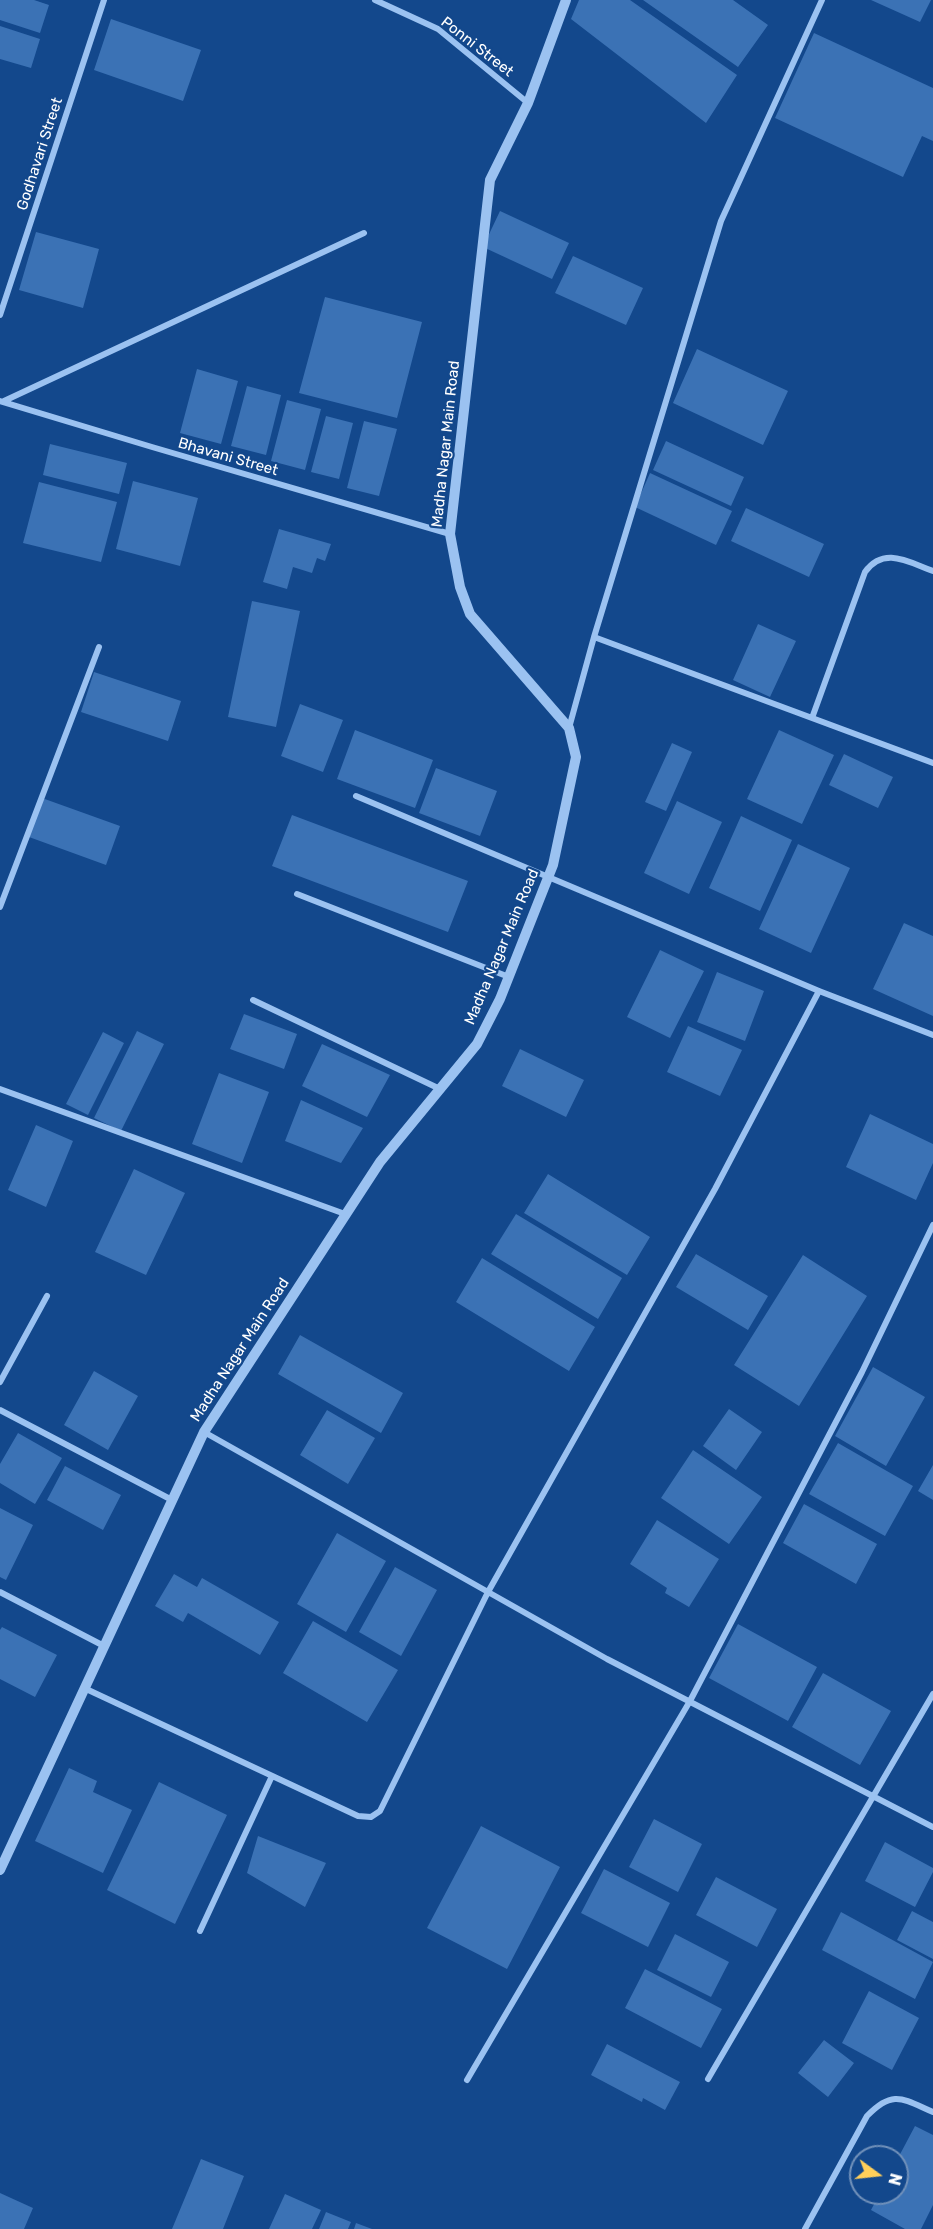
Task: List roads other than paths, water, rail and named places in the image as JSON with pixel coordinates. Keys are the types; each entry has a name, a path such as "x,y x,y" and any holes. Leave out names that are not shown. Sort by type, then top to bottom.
{"street":[{"name":"Godhavari Street","path":"0,315 104,0"},
{"name":"Ponni Street","path":"375,0 438,29 528,103"},
{"name":"Madha Nagar Main Road","path":"0,1870 204,1432 380,1162 477,1044 509,977 553,865 576,757 569,728 470,614 460,587 450,534 490,180 528,103 566,0"},
{"path":"569,728 594,637 721,221 822,0"},
{"path":"2,401 364,233"},
{"name":"Bhavani Street","path":"2,401 450,534"},
{"path":"812,718 865,573 873,562 884,558 897,558 933,571"},
{"path":"594,637 933,763"},
{"path":"0,907 99,647"},
{"path":"356,796 819,991 933,1035"},
{"path":"297,894 509,977"},
{"path":"84,1688 358,1816 371,1817 380,1811 488,1592 715,1189 819,991"},
{"path":"253,1000 440,1089"},
{"path":"0,1089 345,1214"},
{"path":"467,2080 690,1701 862,1372 933,1226"},
{"path":"0,1382 47,1296"},
{"path":"0,1410 172,1500"},
{"path":"204,1432 607,1659 933,1827"},
{"path":"0,1592 104,1646"},
{"path":"708,2079 933,1694"},
{"path":"200,1931 272,1776"},
{"path":"805,2229 867,2116 880,2102 891,2098 904,2100 933,2112"}]}
